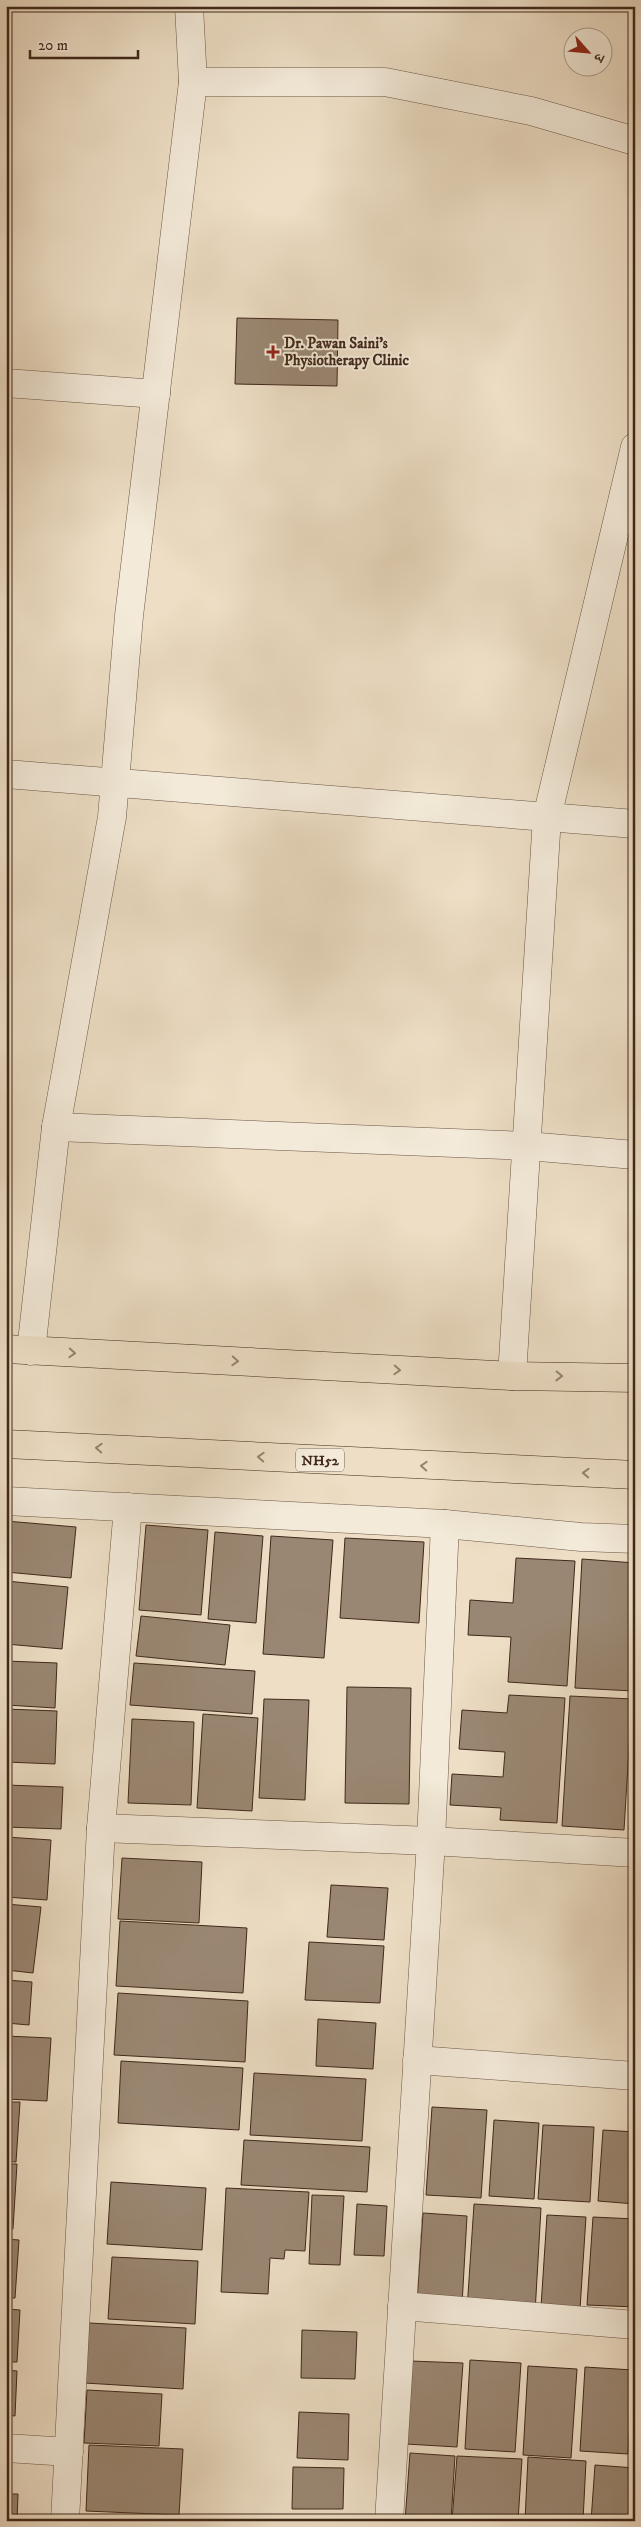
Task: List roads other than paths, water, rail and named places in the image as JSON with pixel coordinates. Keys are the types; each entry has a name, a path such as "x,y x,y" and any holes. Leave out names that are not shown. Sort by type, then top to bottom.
{"highway":[{"path":"19,1350 512,1376 635,1378"},
{"name":"NH52","path":"6,1444 635,1475"}],"street":[{"path":"19,1350 56,1127 112,817 130,616 193,82 189,6"},
{"path":"193,82 385,82 531,111 635,141"},
{"path":"6,383 156,394"},
{"path":"512,1376 547,817 635,447"},
{"path":"6,774 635,824"},
{"path":"56,1127 527,1146 635,1156"},
{"path":"6,1501 445,1524 582,1537 635,1539"},
{"path":"65,2521 101,1828 128,1507"},
{"path":"389,2521 431,1841 445,1524"},
{"path":"101,1828 431,1841 635,1853"},
{"path":"417,2060 635,2076"},
{"path":"402,2306 635,2325"},
{"path":"6,2448 69,2452"}],"place":[{"name":"Dr. Pawan Saini's Physiotherapy Clinic","path":"273,352"}]}
